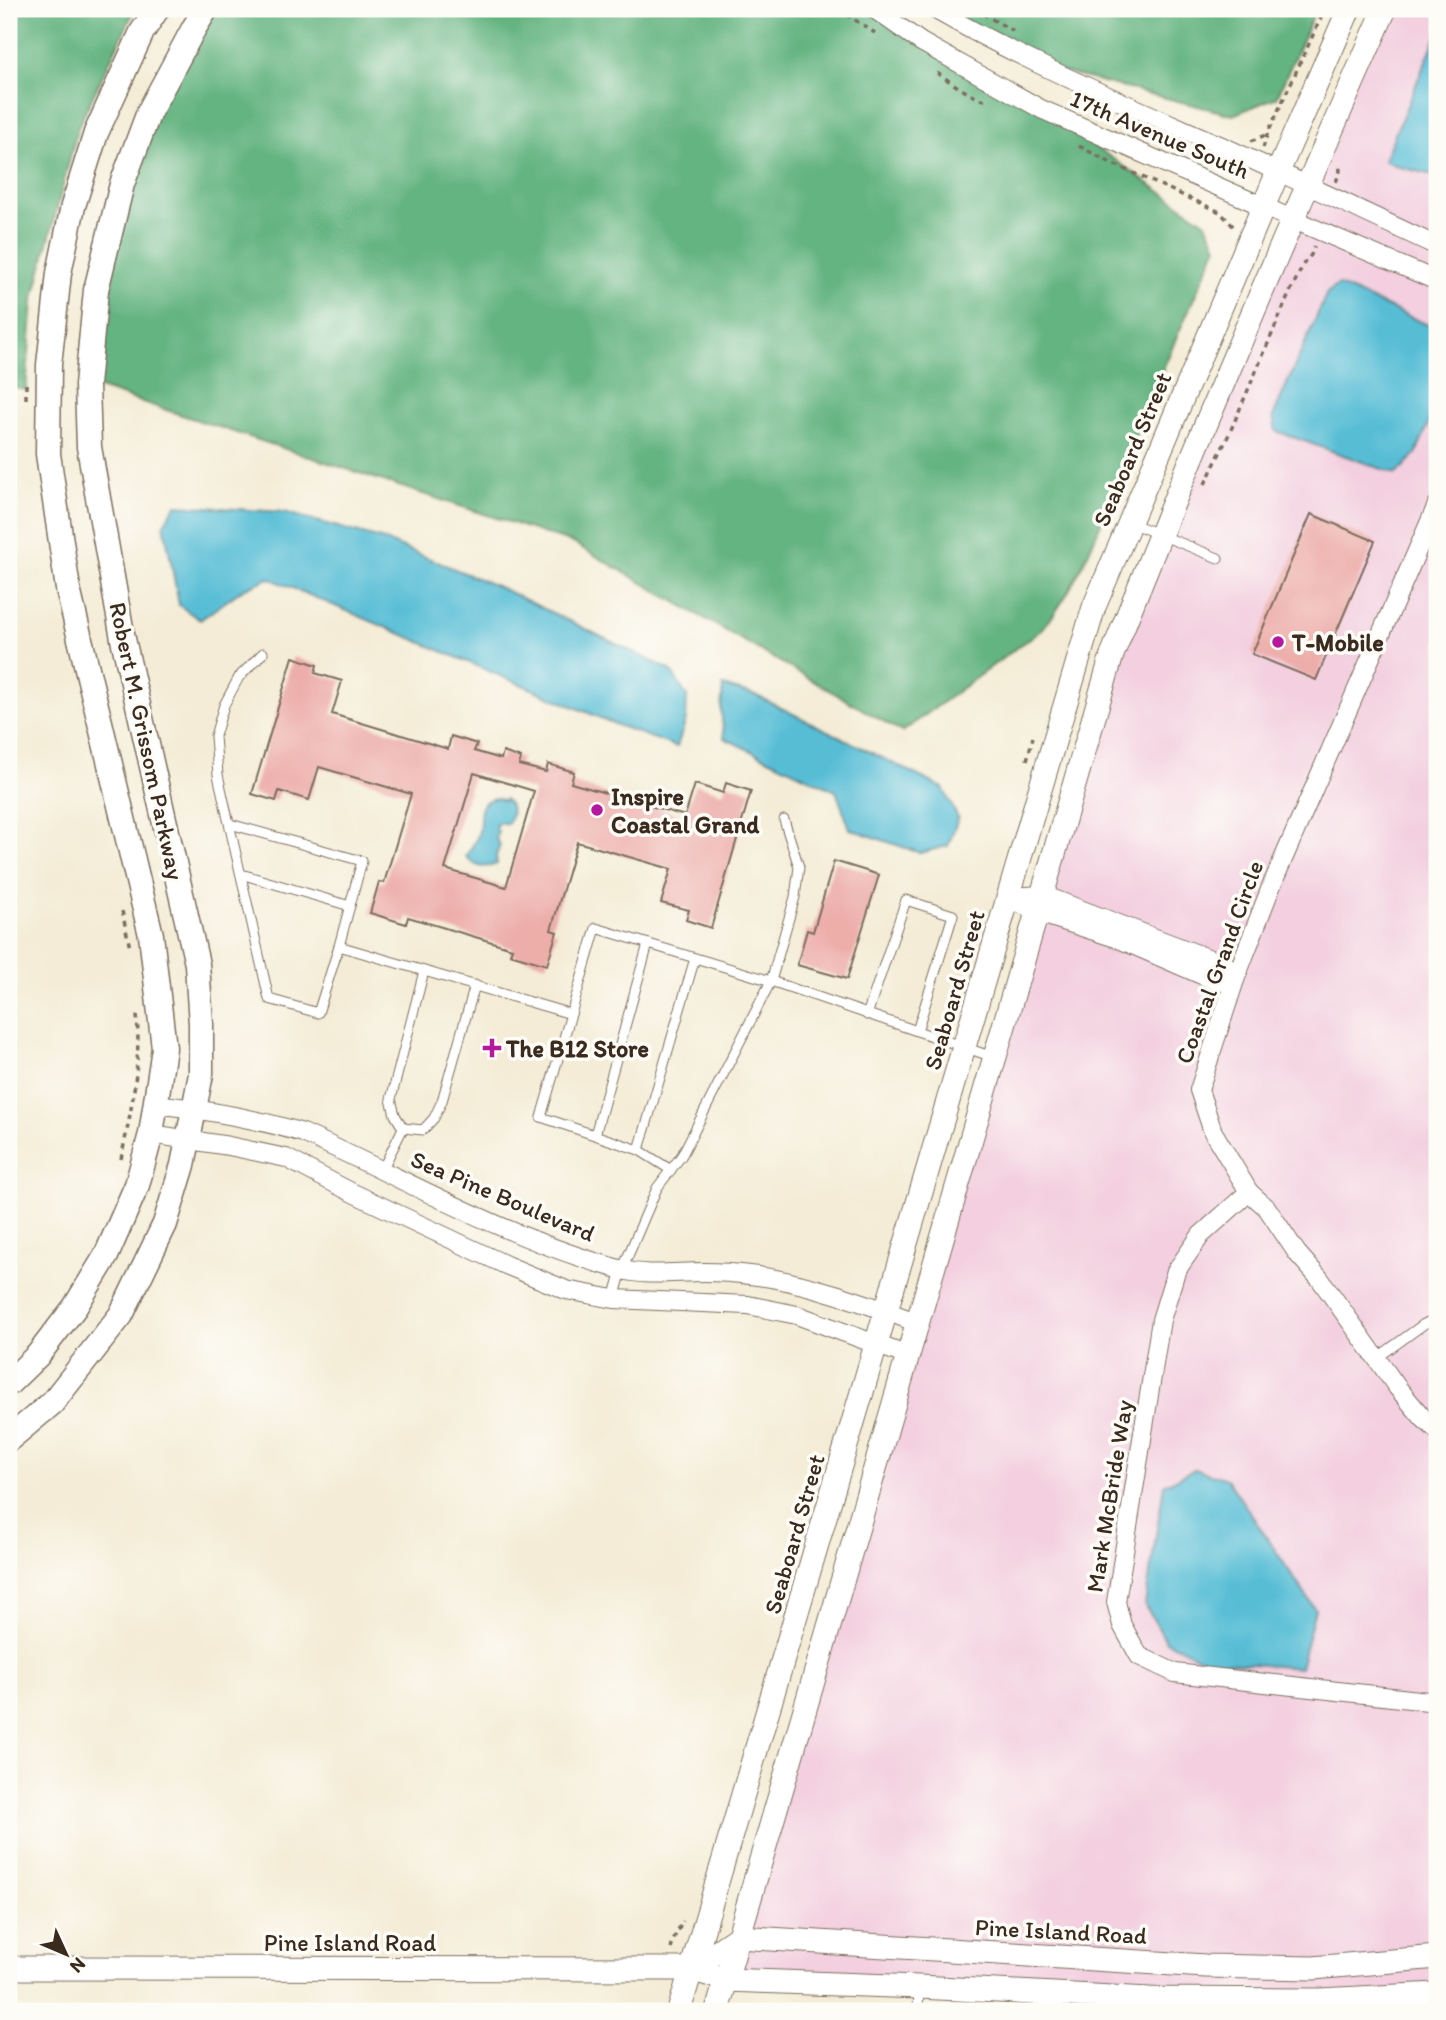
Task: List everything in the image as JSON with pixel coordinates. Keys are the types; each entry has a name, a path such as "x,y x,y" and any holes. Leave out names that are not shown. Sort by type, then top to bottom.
{"main road":[{"name":"Robert M. Grissom Parkway","path":"9,1383 38,1355 68,1317 106,1256 136,1185 151,1134 164,1048 152,935 68,589 48,454 49,365 59,273 73,206 96,133 142,32 157,9"},
{"name":"Robert M. Grissom Parkway","path":"9,1439 52,1403 121,1315 164,1224 183,1165 195,1108 201,1061 197,964 123,639 89,447 87,384 96,290 122,184 149,112 206,9"}],"street":[{"name":"17th Avenue South","path":"874,9 922,42 1041,109 1437,281"},
{"name":"17th Avenue South","path":"934,9 980,36 1043,67 1437,246"},
{"name":"Seaboard Street","path":"679,2011 1090,618 1349,9"},
{"path":"717,2011 1112,655 1292,219 1385,9"},
{"name":"Coastal Grand Circle","path":"1437,505 1271,887 1235,980 1199,1090 1213,1132 1248,1192 1267,1208 1297,1253 1321,1279 1397,1387 1437,1430"},
{"path":"1009,897 1041,904 1218,982 1235,980"},
{"name":"Sea Pine Boulevard","path":"156,1104 195,1108 268,1122 303,1133 504,1228 565,1253 622,1270 652,1274 704,1272 752,1275 791,1283 887,1311 918,1323"},
{"path":"151,1134 286,1158 506,1265 566,1290 614,1299 748,1306 797,1315 908,1356"},
{"path":"371,1201 382,1170"},
{"name":"Mark McBride Way","path":"1248,1192 1201,1235 1176,1271 1161,1320 1116,1602 1122,1625 1139,1656 1174,1672 1437,1702"},
{"path":"691,1969 738,1937"},
{"name":"Pine Island Road","path":"738,1937 1206,1966 1313,1968 1437,1958"},
{"name":"Pine Island Road","path":"9,1968 691,1969 727,1980 1161,1999 1320,2000 1437,1994"}],"lane":[{"path":"1129,523 1218,558"},
{"path":"230,824 362,861 340,946 318,1013 269,999 218,775 215,736 224,705 239,677 263,653"},
{"path":"614,1299 622,1270 657,1188 682,1155 771,981 795,897 799,867 784,820"},
{"path":"241,874 350,906"},
{"path":"867,1016 906,900 953,915 917,1031"},
{"path":"671,1170 639,1150 541,1117 596,928 771,981 995,1058"},
{"path":"595,1135 648,944"},
{"path":"340,946 571,1014"},
{"path":"639,1150 695,958"},
{"path":"403,1128 395,1115 391,1099 424,971"},
{"path":"403,1128 423,1130 434,1118 442,1101 475,985"},
{"path":"382,1170 403,1128"},
{"path":"1377,1358 1424,1324 1437,1318"},
{"path":"918,2011 919,1987"}],"path":[{"path":"1330,197 1340,171 1339,162"},
{"path":"1201,491 1235,421 1290,292 1304,263 1311,255 1319,231"}],"shaded area":[{"path":"1385,9 1437,9 1437,1993 727,1980 1112,655"}],"green space":[{"path":"9,9 135,9 78,127 33,301 26,390 9,387"},
{"path":"211,9 874,9 1041,109 1206,223 1217,246 1144,414 1095,538 1056,610 1041,630 902,732 573,543 90,385 96,290 153,112"},
{"path":"937,9 1316,9 1277,97 1233,115 1043,67"}],"water":[{"path":"1437,35 1437,176 1399,167 1384,160"},
{"path":"1338,285 1437,329 1437,403 1416,454 1396,474 1276,431 1273,416 1327,293"},
{"path":"176,505 284,512 384,540 501,588 670,670 687,696 686,719 677,747 617,725 269,578 243,589 200,620 179,605 164,524"},
{"path":"723,686 757,696 943,788 958,818 948,846 920,853 850,829 836,791 724,738 721,710"},
{"path":"497,798 508,802 511,808 510,818 507,824 500,822 495,826 500,845 496,856 497,864 480,866 466,856 478,835 482,806 485,802"},
{"path":"1195,1469 1227,1479 1315,1609 1300,1668 1204,1660 1166,1641 1145,1605 1164,1485"}],"building":[{"path":"1311,514 1375,541 1316,680 1252,654"},
{"name":"Inspire Coastal Grand","path":"293,657 317,665 315,673 342,681 332,714 448,749 451,736 477,744 474,751 501,759 503,752 521,758 519,765 546,772 548,764 574,772 571,783 685,816 695,784 723,793 726,783 751,791 711,928 686,920 689,910 661,903 671,869 577,842 551,930 557,932 547,965 510,954 512,948 408,917 406,924 370,913 379,882 384,883 411,794 319,767 309,800 279,791 276,801 252,794","holes":["474,773 534,791 506,887 445,869"]},
{"path":"834,861 879,875 847,979 797,965 807,930 813,932"}],"place":[{"name":"T-Mobile","path":"1278,642"},
{"name":"Inspire Coastal Grand","path":"597,810"},
{"name":"The B12 Store","path":"492,1048"}]}
